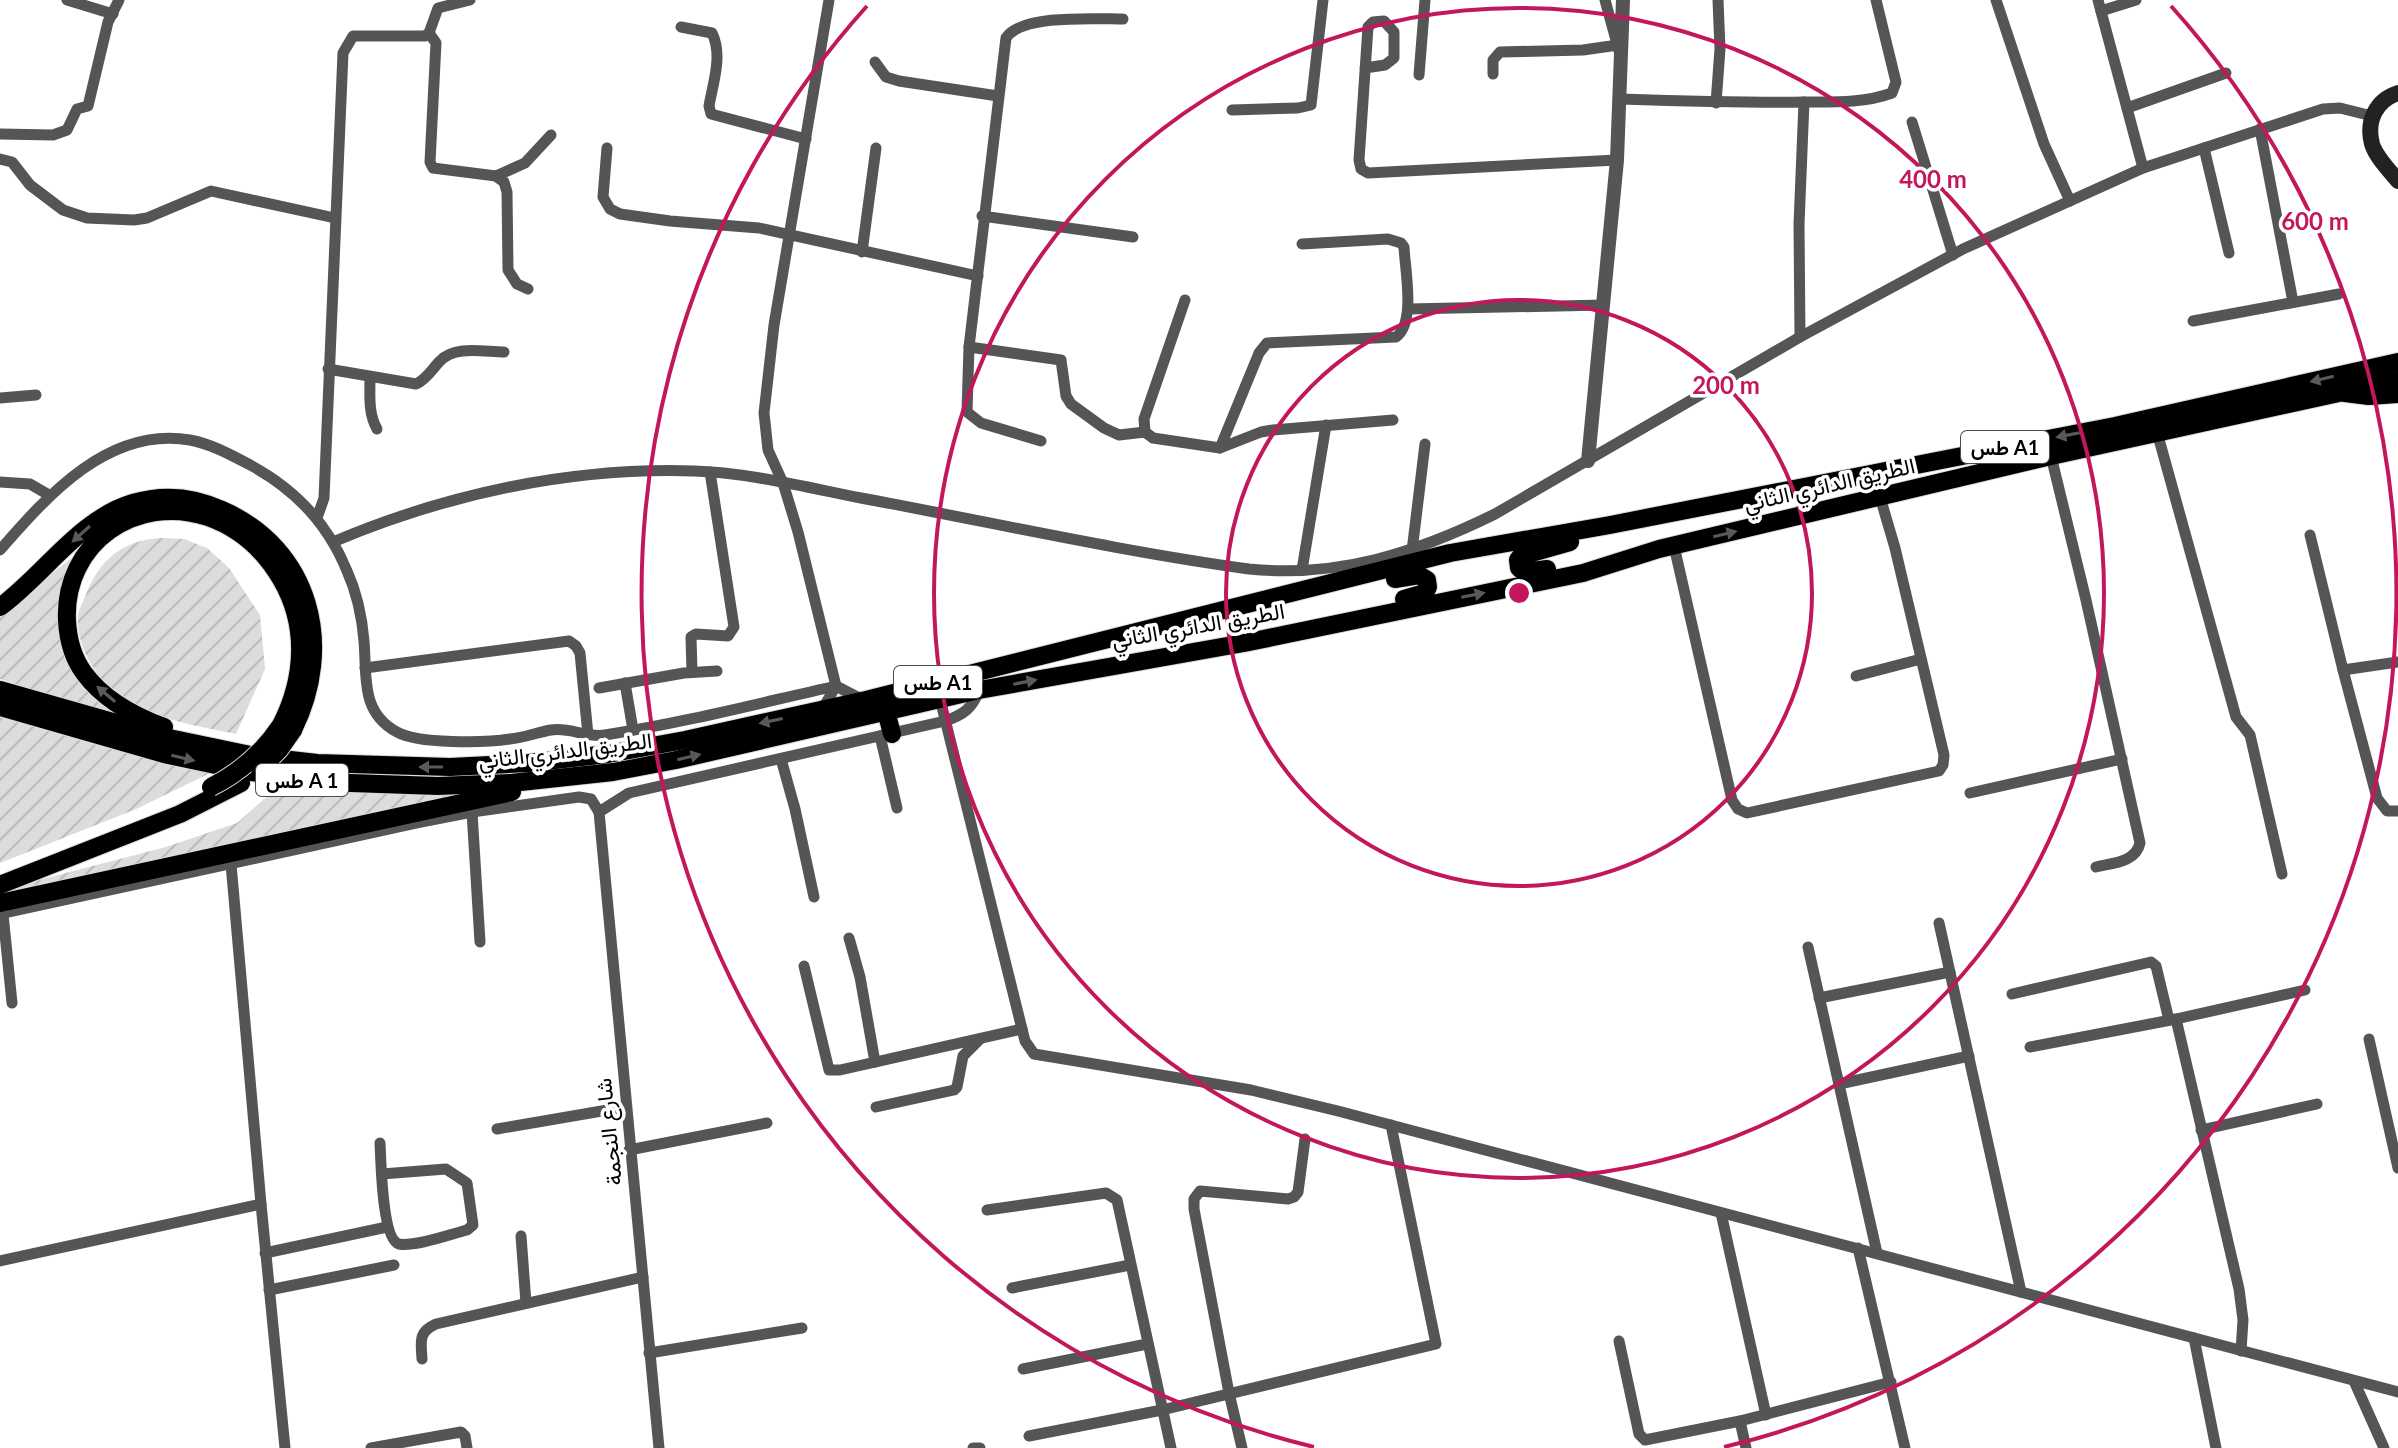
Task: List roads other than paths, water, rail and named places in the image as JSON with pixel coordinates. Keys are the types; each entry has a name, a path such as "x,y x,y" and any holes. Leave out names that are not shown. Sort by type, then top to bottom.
{"main road":[{"path":"2398,93 2383,100 2372,116 2373,146 2398,181"},
{"name":"الطريق الدائري الثاني","path":"0,690 140,731 255,756 371,767 490,766 608,754 866,700 1450,553 2026,443 2394,362"},
{"name":"الطريق الدائري الثاني","path":"0,707 168,755 244,771 321,782 399,786 477,785 613,772 979,690 1244,643 1583,573 1667,548 2051,456 2398,380"},
{"path":"2342,392 2369,396 2398,394"},
{"path":"1667,548 1564,568 1524,572 1517,565 1521,556 1575,540 1915,471 2026,443"},
{"path":"0,607 91,525 122,507 145,500 193,500 242,519 284,558 304,595 312,622 313,664 305,705 287,727 235,773 211,787 113,830 0,872"},
{"path":"0,885 180,814 241,783 270,759 287,727 299,675 300,635 290,597 270,562 233,529 198,514 160,510 126,520 97,541 77,570 67,605 67,628 73,652 93,683 124,708 148,721 226,750"},
{"path":"1242,606 1277,605 1415,575 1422,575 1428,583 1422,595 1288,626 1244,643"},
{"path":"886,711 886,735"},
{"path":"720,712 724,731"},
{"path":"1,910 613,772"}],"street":[{"path":"67,0 113,14"},
{"path":"0,134 53,135 67,130 77,109 88,106 108,22 119,0"},
{"path":"317,518 324,498 345,46 353,36 362,34 421,37 429,33 438,8 470,0"},
{"path":"820,710 832,697 836,686 808,569 783,483 768,450 764,413 774,325 829,0"},
{"path":"1232,110 1311,105 1323,0"},
{"path":"1419,75 1425,0"},
{"path":"1605,0 1620,52"},
{"path":"1588,461 1617,160 1623,0"},
{"path":"1716,103 1720,49 1718,0"},
{"path":"1620,99 1716,103 1804,102 1883,96 1895,88 1895,74 1876,0"},
{"path":"1996,0 2044,144 2070,201"},
{"path":"2136,0 2099,6 2143,168"},
{"path":"1041,441 971,418 967,412 969,347 982,216 1006,38 1013,29 1041,22 1123,19"},
{"path":"681,27 704,30 715,38 717,53 709,106 711,114 806,139"},
{"path":"429,33 436,43 431,166 445,171 496,176 525,163 551,135"},
{"path":"1493,74 1493,60 1500,52 1620,52"},
{"path":"875,62 886,77 899,81 998,96"},
{"path":"1365,68 1359,164 1368,173 1617,160"},
{"path":"2127,108 2226,73"},
{"path":"1800,337 1799,224 1804,102"},
{"path":"333,542 427,507 514,486 600,474 710,472 1196,561 1276,572 1376,560 1412,551 1495,514 1800,337 1953,255 2143,168 2331,108 2372,116"},
{"path":"1912,122 1953,255"},
{"path":"2260,129 2293,302"},
{"path":"607,148 602,190 605,204 620,214 759,228 978,276"},
{"path":"862,252 876,148"},
{"path":"2204,148 2229,253"},
{"path":"0,159 12,162 30,185 63,210 87,218 147,218 215,191 335,218"},
{"path":"496,176 504,182 507,192 508,270 517,284 528,289"},
{"path":"982,216 1133,237"},
{"path":"1220,448 1259,353 1267,343 1275,340 1396,337 1405,329 1408,309 1404,247 1401,243 1388,239 1302,244"},
{"path":"2193,321 2339,294"},
{"path":"1145,432 1144,419 1185,300"},
{"path":"1408,309 1604,305"},
{"path":"969,347 1061,360 1066,396 1071,404 1119,435 1145,432 1153,438 1220,448 1261,432 1393,420"},
{"path":"328,369 416,384 442,358 453,352 504,352"},
{"path":"370,377 371,419 377,429"},
{"path":"0,398 36,395"},
{"path":"1302,570 1326,425"},
{"path":"2157,432 2236,717 2250,735 2282,874"},
{"path":"0,550 49,495 82,469 143,442 177,439 210,446 257,469 286,488 317,518 348,572 359,605 366,692 372,708 382,722 403,735 420,739 488,741 558,729 604,735 836,686 866,700"},
{"path":"1412,551 1425,444"},
{"path":"2051,456 2140,843 2138,852 2132,857 2096,867"},
{"path":"692,672 691,637 696,634 728,636 734,627 710,472"},
{"path":"0,482 30,484 49,495"},
{"path":"1667,548 1732,800 1738,809 1747,813 1939,771 1944,755 1880,497"},
{"path":"2310,535 2377,798 2387,811 2398,811"},
{"path":"365,668 569,641 580,653 588,735"},
{"path":"1856,676 1921,659"},
{"path":"2343,670 2398,662"},
{"path":"599,688 692,672 717,671"},
{"path":"625,683 633,730"},
{"path":"12,1003 1,910 472,812 579,797 591,799 599,812 629,793 958,717 971,708 979,690"},
{"path":"940,699 1022,1029 1028,1049 1034,1054 1251,1090 2398,1392"},
{"path":"886,735 897,808"},
{"path":"781,759 814,897"},
{"path":"1970,793 2122,759"},
{"path":"472,812 480,942"},
{"name":"شارع النجمة","path":"599,812 659,1448"},
{"path":"231,864 285,1448"},
{"path":"1939,923 2021,1292"},
{"path":"849,938 860,977 875,1062"},
{"path":"1808,947 1877,1253"},
{"path":"2012,994 2151,962 2156,966 2201,1130 2242,1304 2241,1351"},
{"path":"804,966 827,1068 840,1070 1022,1029"},
{"path":"1819,998 1950,972"},
{"path":"2030,1047 2305,990"},
{"path":"876,1107 954,1090 963,1056 981,1038"},
{"path":"2369,1039 2398,1168"},
{"path":"1839,1084 1969,1056"},
{"path":"2201,1130 2317,1104"},
{"path":"497,1129 625,1107"},
{"path":"629,1150 767,1123"},
{"path":"1029,1436 1162,1410 1436,1344 1391,1125"},
{"path":"1242,1448 1194,1199 1200,1191 1294,1197 1298,1192 1305,1139"},
{"path":"380,1143 382,1174 387,1227 391,1239 408,1244 467,1230 473,1220 467,1183 446,1169 382,1174"},
{"path":"987,1210 1106,1193 1117,1200 1171,1448"},
{"path":"0,1261 261,1204"},
{"path":"1721,1213 1766,1415"},
{"path":"265,1253 387,1227"},
{"path":"521,1236 526,1303"},
{"path":"1858,1248 1905,1448"},
{"path":"269,1290 394,1265"},
{"path":"1012,1288 1130,1265"},
{"path":"422,1359 421,1335 429,1327 643,1277"},
{"path":"649,1353 802,1328"},
{"path":"2194,1338 2216,1448"},
{"path":"1619,1341 1639,1434 1645,1440 1766,1415 1891,1382"},
{"path":"1023,1369 1147,1344"},
{"path":"2354,1381 2384,1448"},
{"path":"1740,1421 1746,1448"},
{"path":"371,1448 461,1432 465,1435 467,1448"},
{"path":"973,1448 980,1448"}]}
